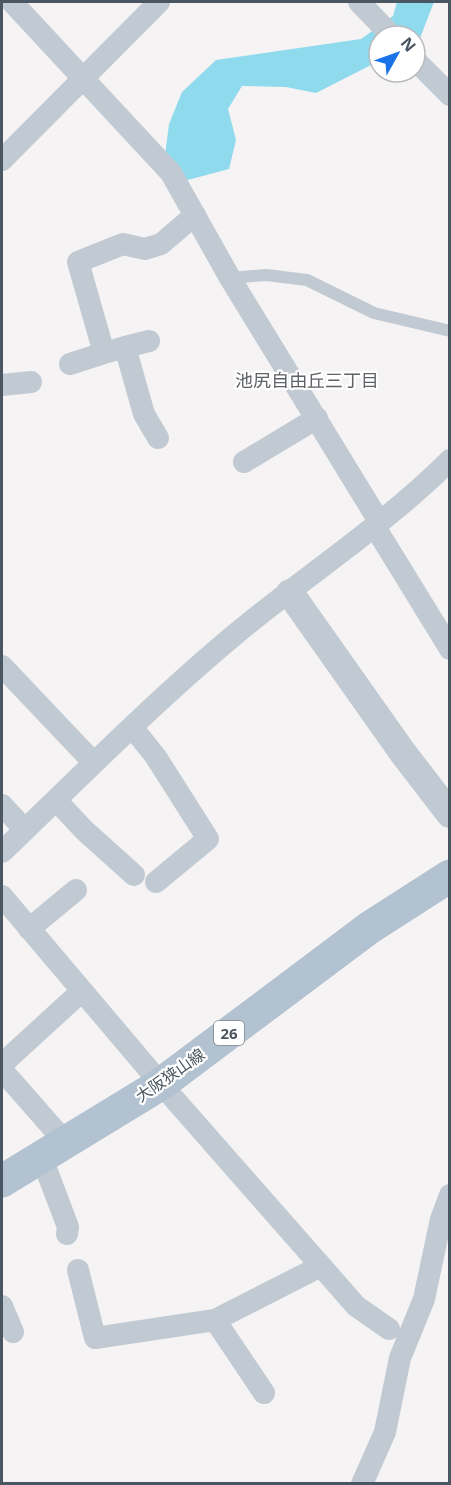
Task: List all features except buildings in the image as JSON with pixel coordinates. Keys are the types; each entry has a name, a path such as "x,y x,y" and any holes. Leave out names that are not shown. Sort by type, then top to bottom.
{"main road":[{"name":"大阪狭山線","path":"2,1181 161,1084 369,928 450,876"}],"street":[{"path":"12,2 171,173 230,278 317,418 450,649"},
{"path":"2,160 159,2"},
{"path":"359,2 380,24"},
{"path":"427,72 450,95"},
{"path":"158,438 139,416 115,350 68,265 123,244 145,249 162,244 195,215"},
{"path":"70,364 149,340"},
{"path":"2,385 31,382"},
{"path":"244,462 317,418"},
{"path":"2,852 176,685 241,630 378,525 414,495 450,460"},
{"path":"290,593 403,753 450,814"},
{"path":"2,666 94,763"},
{"path":"132,727 156,757 208,839 182,870 156,882"},
{"path":"56,800 84,830 134,875"},
{"path":"2,805 25,830"},
{"path":"29,929 76,890"},
{"path":"2,896 161,1084 356,1306 389,1329"},
{"path":"2,1064 82,991"},
{"path":"2,1070 54,1150 68,1227 66,1234"},
{"path":"362,1484 385,1432 400,1358 424,1299 441,1219 450,1195"},
{"path":"78,1270 95,1338 215,1320 321,1266"},
{"path":"2,1306 13,1332"},
{"path":"215,1320 264,1393"}],"lane":[{"path":"230,278 266,274 306,280 374,313 450,331"}],"water":[{"path":"397,2 434,2 425,24 382,24 393,16"},
{"path":"367,35 367,67 316,93 286,87 242,86 228,109 236,140 229,169 184,181 165,156 169,124 182,92 216,60 361,39"}],"district":[{"name":"池尻自由丘三丁目","path":"307,380"}]}
